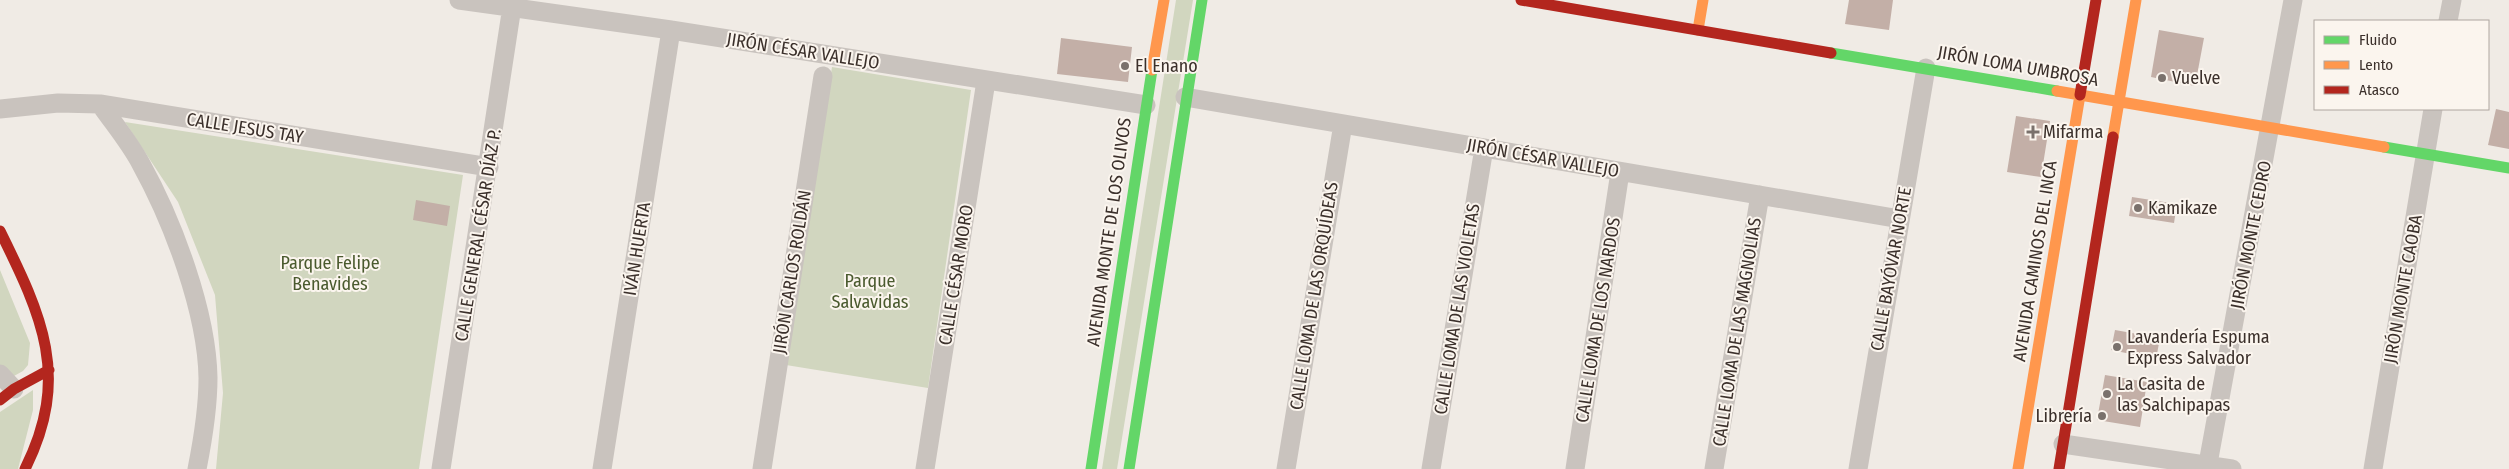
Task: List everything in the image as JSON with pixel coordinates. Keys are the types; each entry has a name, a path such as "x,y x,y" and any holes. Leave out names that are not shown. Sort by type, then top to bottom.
{"street":[{"name":"JIRÓN CÉSAR VALLEJO","path":"459,0 513,4 986,81 1146,105"},
{"name":"AVENIDA MONTE DE LOS OLIVOS","path":"1091,469 1146,105 1164,0"},
{"path":"1130,469 1202,0"},
{"name":"JIRÓN LOMA UMBROSA","path":"1521,0 2509,168"},
{"path":"1698,30 1703,0"},
{"name":"AVENIDA CAMINOS DEL INCA","path":"2018,469 2096,0"},
{"path":"2059,469 2136,0"},
{"name":"JIRÓN MONTE CEDRO","path":"2207,467 2293,0"},
{"path":"2448,20 2452,0"},
{"name":"CALLE GENERAL CÉSAR DÍAZ P.","path":"441,469 513,4"},
{"name":"IVÁN HUERTA","path":"602,469 671,30"},
{"name":"CALLE BAYÓVAR NORTE","path":"1858,469 1926,68"},
{"name":"JIRÓN CARLOS ROLDÁN","path":"762,469 823,76"},
{"name":"CALLE CÉSAR MORO","path":"925,469 986,81"},
{"name":"JIRÓN CÉSAR VALLEJO","path":"1186,97 1900,219"},
{"name":"CALLE JESUS TAY","path":"0,109 58,103 100,104 489,167"},
{"path":"100,104 141,163 164,212 184,265 201,323 208,377 206,424 197,469"},
{"name":"JIRÓN MONTE CAOBA","path":"2373,469 2433,110"},
{"name":"CALLE LOMA DE LAS ORQUÍDEAS","path":"1286,469 1342,124"},
{"name":"CALLE LOMA DE LAS VIOLETAS","path":"1431,469 1484,148"},
{"name":"CALLE LOMA DE LOS NARDOS","path":"1575,469 1620,172"},
{"name":"CALLE LOMA DE LAS MAGNOLIAS","path":"1714,469 1760,196"},
{"path":"0,231 33,301 43,329 49,370 44,425 36,450 25,469"},
{"path":"0,374 7,394 49,370"},
{"path":"2063,444 2207,467 2232,469"}],"green space":[{"path":"1176,0 1193,0 1117,469 1102,469"},
{"name":"Parque Salvavidas","path":"832,67 971,90 928,388 786,365"},
{"name":"Parque Felipe Benavides","path":"125,122 463,175 419,469 216,469 223,393 215,295 178,202"},
{"path":"0,270 30,343 28,365 23,371 14,376 0,368"},
{"path":"33,390 33,410 18,469 0,469 0,412"}],"building":[{"path":"1849,0 1893,0 1889,30 1845,24"},
{"path":"2159,30 2204,38 2195,86 2151,77"},
{"path":"1061,38 1132,47 1128,82 1057,74"},
{"path":"2496,109 2509,112 2509,149 2488,145"},
{"path":"2016,116 2050,121 2041,177 2007,172"},
{"path":"2132,197 2177,204 2174,223 2129,216"},
{"path":"416,200 450,206 447,226 413,220"},
{"path":"2115,330 2160,338 2156,359 2111,350"},
{"path":"2105,375 2147,382 2140,427 2097,420"}],"traffic: fast":[{"path":"1129,469 1202,0"},
{"path":"1831,53 2057,91"},
{"path":"1091,469 1152,70"},
{"path":"2384,147 2509,168"}],"traffic: slow":[{"path":"1152,70 1164,0"},
{"path":"1698,30 1703,0"},
{"path":"2113,137 2136,0"},
{"path":"2057,91 2384,147"},
{"path":"2018,469 2080,95"}],"traffic: jam":[{"path":"1521,0 1831,53"},
{"path":"2080,95 2096,0"},
{"path":"2059,469 2113,137"},
{"path":"0,231 28,291 46,347 48,376 46,405 39,436 25,469"},
{"path":"0,400 14,389 49,370"}],"place":[{"name":"El Enano","path":"1125,66"},
{"name":"Vuelve","path":"2162,78"},
{"name":"Mifarma","path":"2033,132"},
{"name":"Kamikaze","path":"2138,208"},
{"name":"Lavandería Espuma Express Salvador","path":"2117,347"},
{"name":"La Casita de las Salchipapas","path":"2107,394"},
{"name":"Librería","path":"2102,416"}]}
